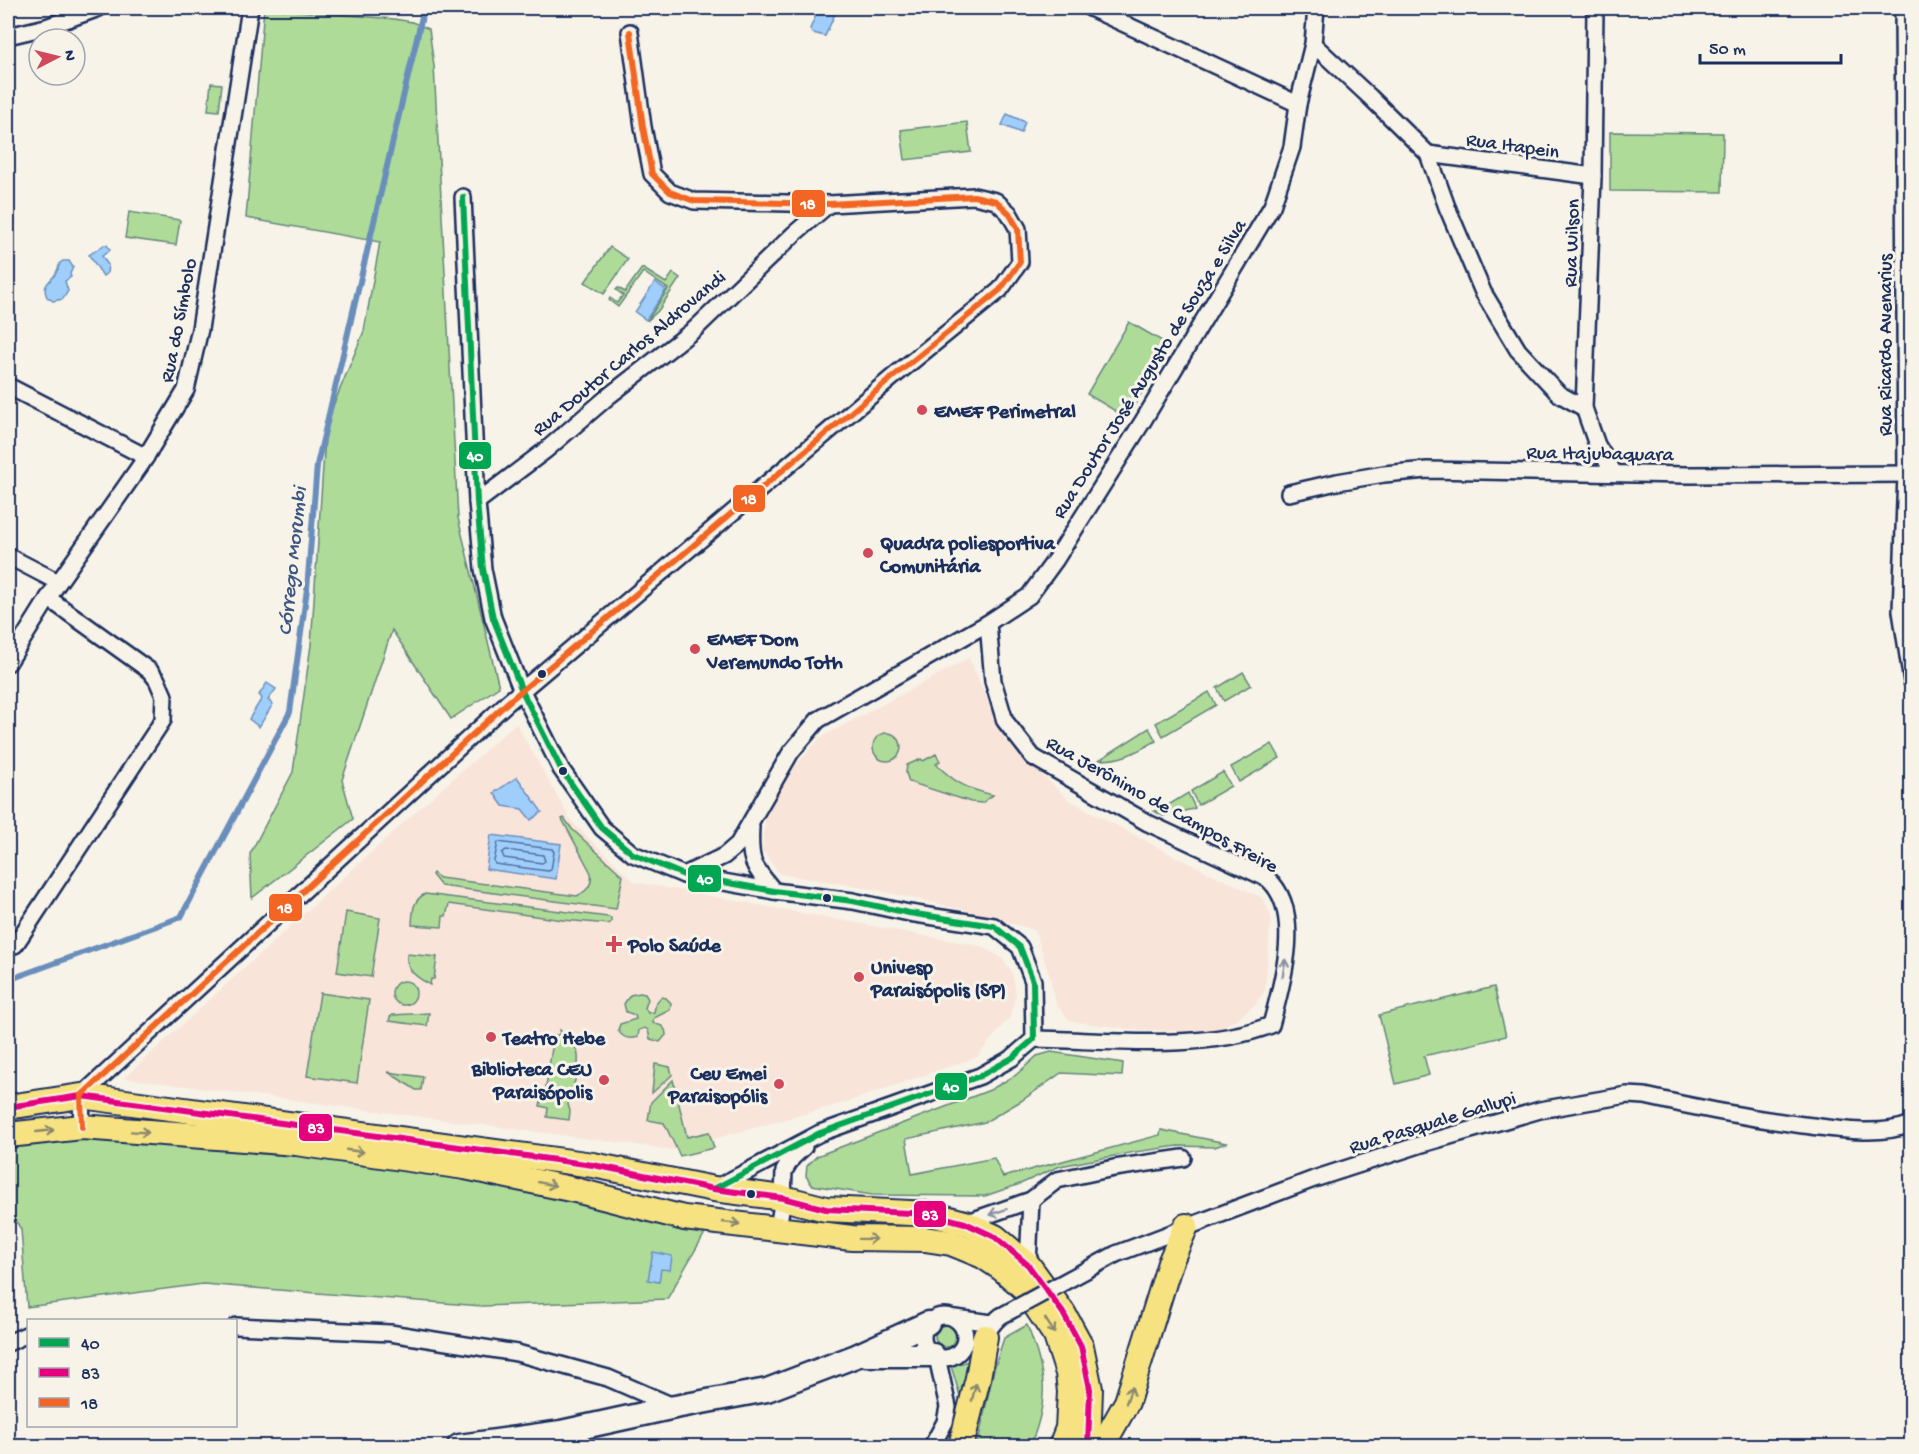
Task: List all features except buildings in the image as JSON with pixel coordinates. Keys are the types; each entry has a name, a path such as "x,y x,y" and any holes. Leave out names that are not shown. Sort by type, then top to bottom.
{"main road":[{"path":"8,1107 81,1096 593,1165 714,1189 783,1198 826,1209 931,1214 964,1223 995,1237 1028,1265 1063,1313 1081,1346 1090,1389 1088,1446"},
{"path":"8,1136 82,1127 296,1143 465,1167 575,1190 684,1218 852,1238 925,1239 951,1243 983,1256 1001,1268 1024,1288 1053,1331 1061,1347 1070,1392 1068,1428 1061,1446"},
{"path":"1102,1446 1127,1402 1170,1263 1186,1226"},
{"path":"961,1446 993,1325"}],"street":[{"path":"8,36 46,27 99,8"},
{"name":"Rua do Símbolo","path":"8,663 58,582 146,457 181,399 200,329 250,8"},
{"path":"1090,8 1298,104"},
{"name":"Rua Doutor José Augusto de Souza e Silva","path":"684,875 724,856 738,844 791,752 818,720 988,623 1029,596 1056,559 1143,421 1272,206 1292,147 1298,104 1313,44 1316,8"},
{"name":"Rua Wilson","path":"1595,8 1593,176 1584,408 1597,445 1614,473"},
{"name":"Rua Ricardo Avenarius","path":"1903,8 1909,474 1901,612 1911,682"},
{"path":"82,1127 81,1096 522,691 894,376 1000,290 1020,262 1018,229 1009,213 996,201 974,196 829,204 694,201 670,192 652,174 630,32"},
{"path":"1313,44 1370,96 1428,154 1447,207 1483,292 1518,350 1559,394 1584,408"},
{"name":"Rua Itapein","path":"1428,154 1593,176"},
{"path":"463,198 477,502 483,569 493,618 522,691 561,769 602,828 633,854 684,875 994,926 1020,947 1033,981 1034,1039 1012,1058 980,1077 820,1132 714,1189"},
{"name":"Rua Doutor Carlos Aldrovandi","path":"477,502 546,450 610,395 695,329 795,233 829,204"},
{"path":"8,386 146,457"},
{"name":"Rua Itajubaquara","path":"1289,493 1372,476 1427,470 1687,476 1909,474"},
{"path":"8,556 58,582"},
{"path":"15,945 163,720 165,703 162,688 150,671 48,598"},
{"name":"Rua Jerônimo de Campos Freire","path":"988,623 993,681 1005,721 1033,757 1148,823 1268,879 1286,906 1288,922 1286,961 1271,1025 1242,1035 1185,1042 1034,1039"},
{"name":"Rua Doutor José Augusto de Souza e Silva","path":"751,820 749,851 756,870 774,891"},
{"name":"Rua Pasquale Gallupi","path":"960,1351 993,1325 1116,1254 1314,1179 1419,1145 1540,1110 1627,1095 1645,1096 1760,1119 1844,1130 1896,1130 1911,1124"},
{"path":"778,1228 783,1198 784,1171 792,1158 820,1132"},
{"path":"964,1223 1031,1200 1057,1180 1183,1158"},
{"path":"1028,1265 1031,1200"},
{"path":"459,1446 561,1432 767,1390 856,1356 939,1316 946,1315 993,1325"},
{"path":"856,1356 887,1354 947,1358 960,1351 964,1345 963,1325 955,1318"},
{"path":"928,1323 924,1329 924,1344 935,1356 948,1407 945,1422 932,1446"},
{"path":"237,1326 390,1333 517,1353 608,1378 675,1407"},
{"path":"8,1343 27,1334"}],"shaded area":[{"path":"969,658 1005,740 1069,800 1170,854 1262,898 1271,916 1265,990 1256,1004 1237,1019 1218,1029 1181,1031 1129,1029 1070,1021 1056,1004 1035,930 964,910 872,889 780,874 762,850 765,819 784,779 820,738"},
{"path":"516,723 572,822 635,882 981,946 1002,958 1012,972 1016,993 1010,1017 977,1057 844,1103 674,1150 124,1078"}],"green space":[{"path":"264,8 394,19 412,22 429,29 434,66 458,518 499,687 451,719 392,630 342,780 353,819 252,898 250,854 293,772 311,645 326,423 364,331 380,242 246,218"},
{"path":"211,83 222,84 219,111 208,110"},
{"path":"967,122 971,152 905,160 901,130"},
{"path":"1610,132 1723,133 1722,192 1610,191"},
{"path":"129,212 180,220 176,245 125,238"},
{"path":"610,247 628,259 604,294 585,282"},
{"path":"642,268 666,283 673,273 680,278 658,311 647,321 668,289 643,272 618,307 609,300 610,298 617,303 623,295 616,290 618,288 625,292"},
{"path":"1129,322 1169,345 1127,418 1087,394"},
{"path":"1243,672 1251,685 1224,701 1217,688"},
{"path":"1209,692 1216,705 1163,736 1156,723"},
{"path":"1149,728 1156,741 1122,757 1099,760"},
{"path":"887,733 897,737 901,747 897,757 887,761 877,757 873,747 877,737"},
{"path":"1272,744 1280,758 1239,782 1231,767"},
{"path":"936,754 940,761 936,764 949,776 969,788 993,795 982,803 971,802 909,782 906,773 907,765 921,759 923,761"},
{"path":"1223,772 1231,786 1198,805 1191,791"},
{"path":"1188,793 1195,808 1163,816 1154,811 1162,809"},
{"path":"564,818 572,829 623,876 616,909 441,886 432,875 433,873 440,878 577,896 588,887 591,873 562,819"},
{"path":"425,894 608,917 611,918 611,922 609,924 563,920 449,904 446,916 443,916 442,927 412,925 415,903"},
{"path":"346,912 380,918 371,977 337,972"},
{"path":"407,954 437,957 434,979 431,979 430,985 410,969"},
{"path":"404,981 412,985 416,993 412,1001 404,1005 396,1001 392,993 396,985"},
{"path":"1494,987 1506,1036 1424,1056 1429,1075 1396,1084 1379,1015"},
{"path":"320,993 369,1000 357,1083 307,1076"},
{"path":"645,994 648,999 645,1008 648,1013 654,1012 656,1003 661,997 671,1003 670,1010 653,1020 653,1023 662,1026 666,1032 660,1042 650,1039 648,1030 645,1028 639,1030 638,1037 632,1038 624,1037 618,1030 620,1024 636,1019 635,1015 626,1012 624,1004 630,995"},
{"path":"429,1013 427,1026 389,1021 393,1015"},
{"path":"560,1030 576,1048 578,1054 576,1076 568,1104 569,1120 547,1117 548,1108 540,1106 543,1093 545,1093 554,1035 559,1035"},
{"path":"1051,1052 1123,1063 1122,1076 1061,1073 1021,1101 985,1122 906,1139 912,1174 994,1158 1003,1177 1160,1135 1161,1130 1226,1143 1215,1147 1178,1146 1060,1166 1020,1184 985,1196 872,1195 812,1185 806,1176 807,1166 817,1156 990,1090 1016,1075 1037,1056"},
{"path":"655,1064 670,1067 672,1075 652,1093"},
{"path":"388,1072 423,1077 421,1090 416,1090"},
{"path":"673,1080 687,1137 709,1132 714,1148 680,1156 664,1123 648,1120 651,1102"},
{"path":"65,1120 459,1175 705,1233 667,1299 482,1306 203,1284 27,1307 21,1229 8,1209 8,1140"},
{"path":"946,1325 954,1328 957,1336 954,1344 946,1347 938,1344 935,1336 938,1328"},
{"path":"1027,1325 1042,1372 1043,1386 1041,1414 1030,1446 977,1446 994,1369 1004,1338"},
{"path":"972,1360 961,1410 960,1396 951,1366"}],"water":[{"path":"819,8 832,8 835,14 825,36 813,33 810,29"},
{"path":"1007,114 1025,122 1021,133 1002,125"},
{"path":"107,245 110,250 102,256 108,265 107,273 103,276 89,255"},
{"path":"63,261 69,261 73,267 71,277 65,281 68,291 63,299 53,301 47,297 45,289"},
{"path":"655,282 666,290 646,320 635,312"},
{"path":"267,683 276,689 268,700 273,704 259,727 249,719 262,698 259,695"},
{"path":"517,777 542,812 531,820 522,809 503,806 494,793"},
{"path":"491,835 561,844 556,879 486,869"},
{"path":"653,1252 672,1256 670,1270 661,1269 659,1282 648,1280"}],"waterway":[{"name":"Córrego Morumbi","path":"8,980 181,917 290,712 307,589 317,465 424,8"}],"transit line":[{"name":"18","path":"82,1127 81,1096 507,703 894,376 1000,290 1020,262 1018,229 1009,213 996,201 974,196 829,204 694,201 670,192 652,174 630,32"},
{"name":"40","path":"463,197 477,502 483,569 493,618 522,691 561,769 602,828 633,854 684,875 994,926 1020,947 1033,981 1034,1039 1012,1058 980,1076 820,1133 714,1189"},
{"name":"83","path":"8,1107 81,1096 593,1165 714,1189 783,1198 826,1209 931,1214 965,1223 995,1237 1028,1265 1063,1313 1081,1346 1090,1389 1088,1446"}],"place":[{"name":"EMEF Perimetral","path":"922,410"},
{"name":"Quadra poliesportiva Comunitária","path":"868,553"},
{"name":"EMEF Dom Veremundo Toth","path":"695,649"},
{"name":"Polo Saúde","path":"614,944"},
{"name":"Univesp Paraisópolis (SP)","path":"859,977"},
{"name":"Teatro Hebe","path":"491,1037"},
{"name":"Biblioteca CEU Paraisópolis","path":"604,1080"},
{"name":"Ceu Emei Paraisopólis","path":"779,1084"}]}
